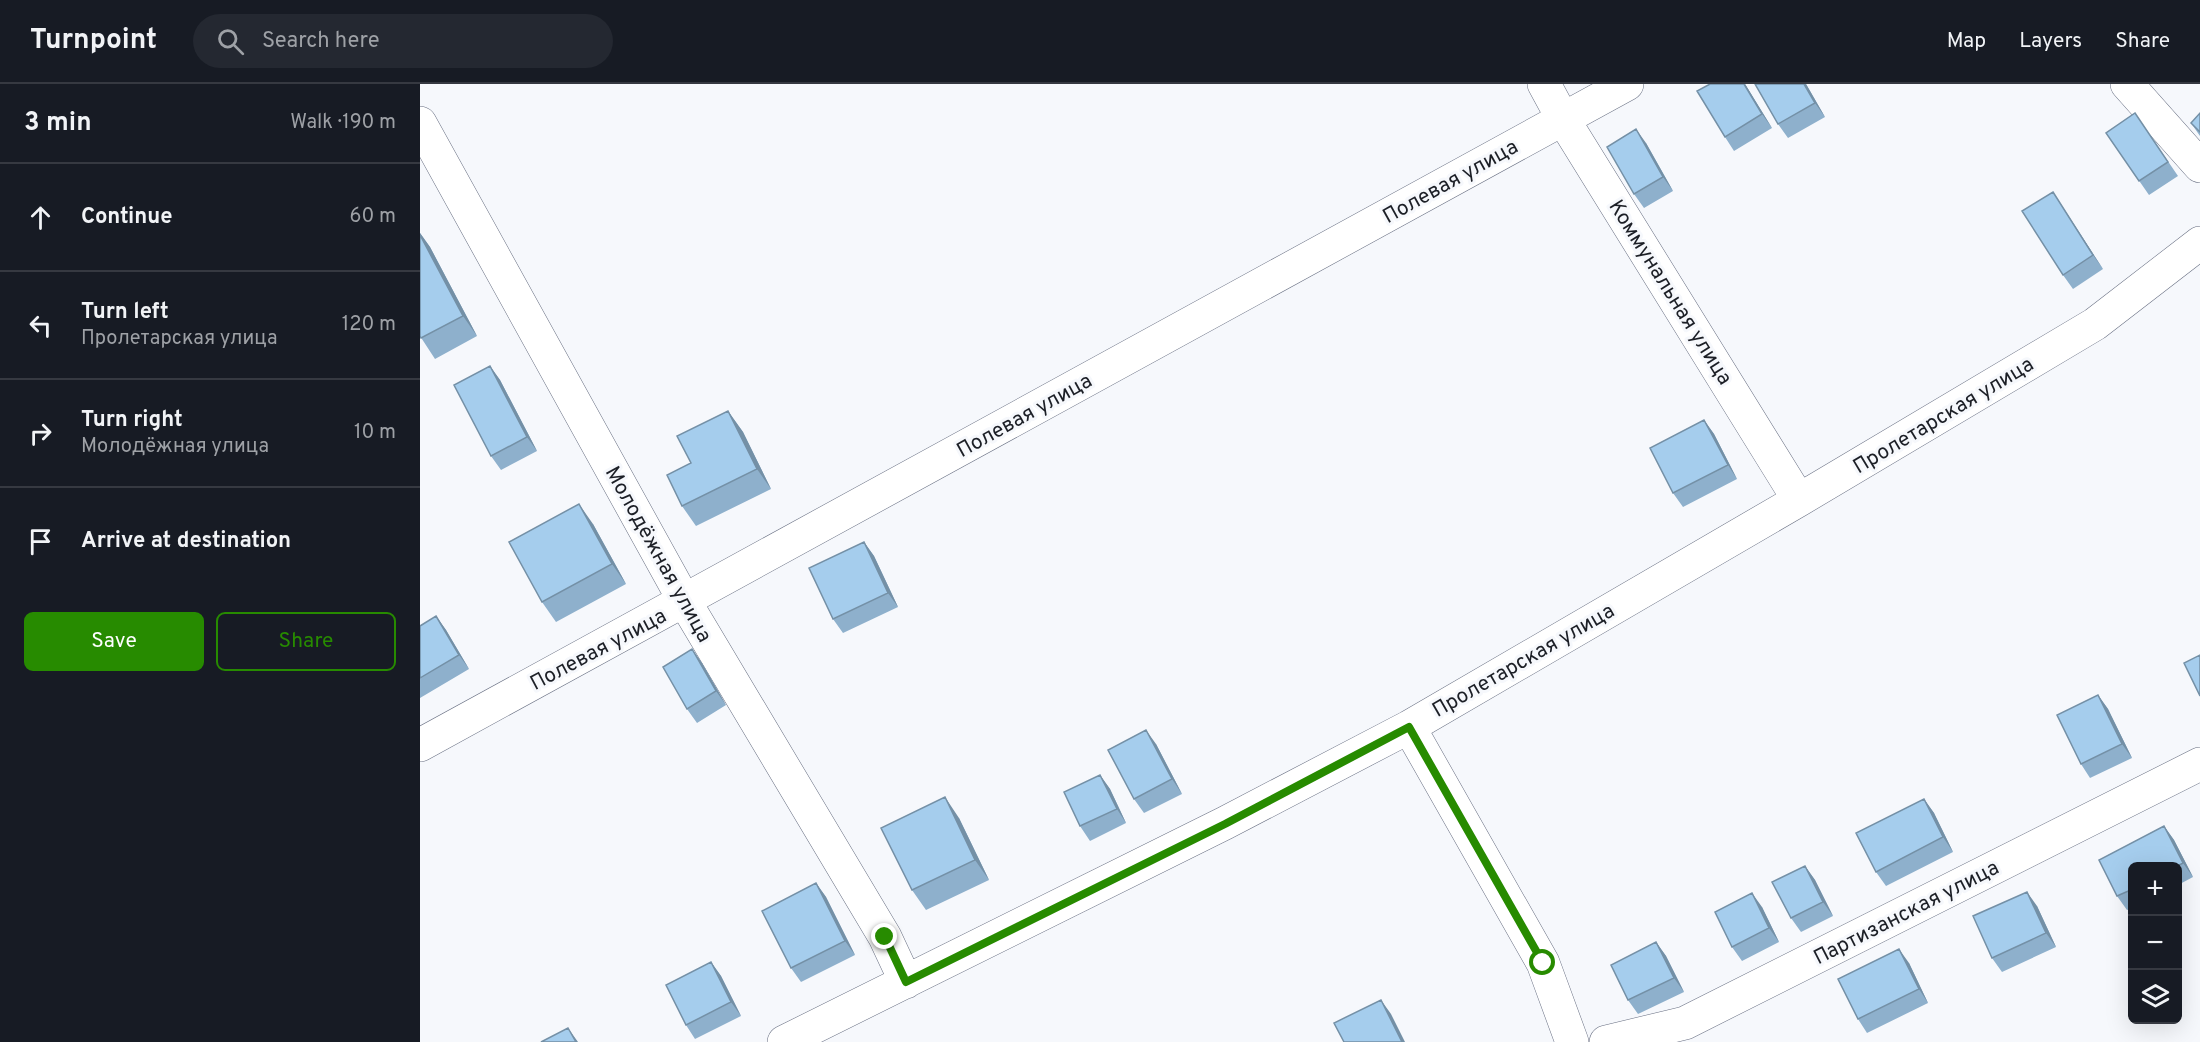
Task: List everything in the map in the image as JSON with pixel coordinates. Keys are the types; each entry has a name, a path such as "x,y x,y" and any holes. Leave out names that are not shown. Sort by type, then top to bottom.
{"street":[{"name":"Коммунальная улица","path":"1544,84 1563,119 1800,500"},
{"name":"Полевая улица","path":"420,745 685,602 1627,84"},
{"path":"2127,84 2200,166"},
{"name":"Молодёжная улица","path":"420,123 685,602 885,937 906,982"},
{"name":"Пролетарская улица","path":"784,1042 1225,824 1409,727 1800,500 2095,324 2200,243"},
{"path":"1409,727 1543,963 1572,1042"},
{"name":"Партизанская улица","path":"1606,1042 1685,1023 2200,764"}],"building":[{"path":"1710,84 1744,84 1762,114 1725,137 1697,91"},
{"path":"1755,84 1804,84 1815,103 1778,124"},
{"path":"2135,113 2168,162 2139,181 2106,133"},
{"path":"2200,113 2200,132 2191,123"},
{"path":"1636,129 1663,177 1634,194 1607,147"},
{"path":"2053,192 2093,255 2063,275 2022,211"},
{"path":"420,235 463,316 421,338 420,336"},
{"path":"490,366 527,437 491,456 454,385"},
{"path":"728,411 757,469 682,506 667,475 691,463 677,436"},
{"path":"1704,420 1728,465 1673,493 1650,448"},
{"path":"579,504 612,564 542,602 509,542"},
{"path":"864,542 888,593 833,619 809,568"},
{"path":"436,616 459,655 420,678 420,626"},
{"path":"692,649 716,691 687,709 663,667"},
{"path":"2200,655 2200,696 2184,663"},
{"path":"2098,695 2122,744 2081,764 2057,715"},
{"path":"1146,730 1172,779 1134,799 1108,750"},
{"path":"1100,775 1117,809 1080,826 1064,792"},
{"path":"945,797 975,860 912,890 881,828"},
{"path":"1924,799 1943,837 1876,872 1856,833"},
{"path":"2164,826 2183,863 2128,862 2128,891 2117,896 2099,860"},
{"path":"1805,866 1823,902 1791,918 1772,882"},
{"path":"816,883 845,941 791,968 762,911"},
{"path":"2027,892 2046,933 1992,958 1973,916"},
{"path":"1752,893 1769,928 1732,947 1715,912"},
{"path":"1656,942 1674,978 1628,1000 1611,965"},
{"path":"1899,949 1919,989 1858,1019 1838,979"},
{"path":"711,962 731,1002 686,1025 666,985"},
{"path":"1381,1000 1402,1042 1344,1042 1334,1023"},
{"path":"568,1028 576,1042 541,1042"}],"route":[{"path":"885,937 906,982 1225,824 1409,727 1543,963"}]}
